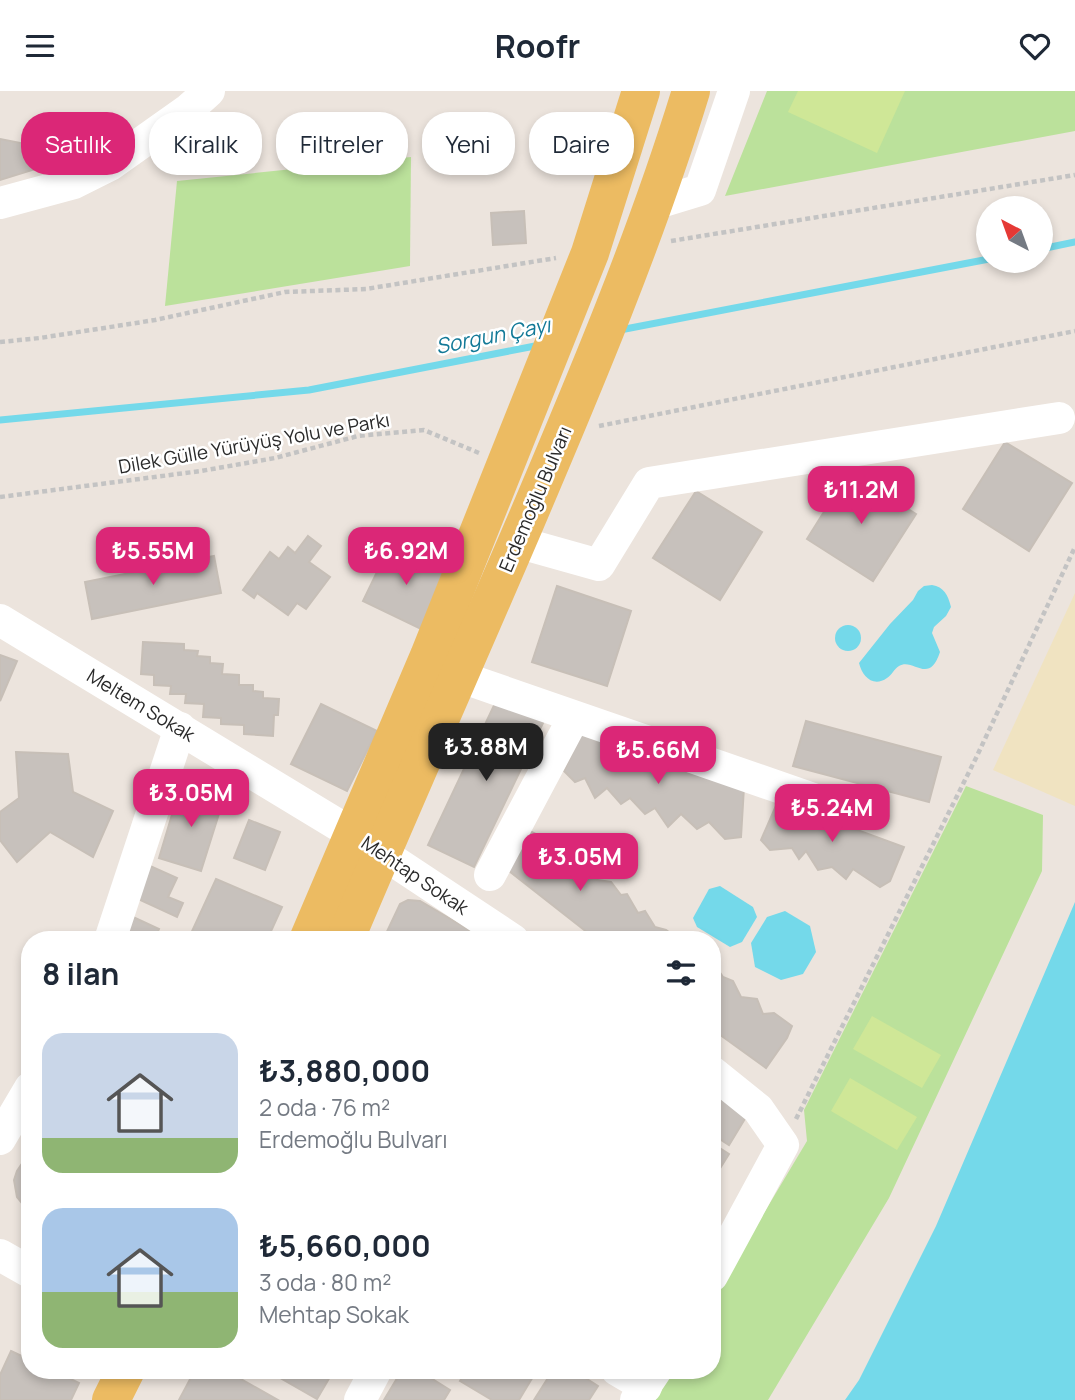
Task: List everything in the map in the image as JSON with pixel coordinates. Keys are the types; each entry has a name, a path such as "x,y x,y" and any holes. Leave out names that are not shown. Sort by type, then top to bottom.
{"main road":[{"name":"Erdemoğlu Bulvarı","path":"347,931 367,843 429,656 590,253 641,91"},
{"name":"Erdemoğlu Bulvarı","path":"313,931 367,843 458,677 560,442 639,246 691,91"},
{"path":"111,1400 122,1379"},
{"path":"140,1400 149,1379"}],"street":[{"path":"0,202 74,183 110,165 209,91"},
{"path":"653,204 700,190 734,91"},
{"path":"517,542 599,565 649,483 1059,418"},
{"name":"Meltem Sokak","path":"0,620 367,843"},
{"path":"458,677 845,810"},
{"path":"490,875 574,717"},
{"path":"113,931 180,728"},
{"name":"Mehtap Sokak","path":"367,843 499,931"},
{"path":"721,1079 758,1109 783,1145 721,1259"},
{"path":"0,1139 21,1103"},
{"path":"0,1255 21,1267"},
{"path":"360,1400 371,1379"}],"path":[{"path":"639,246 1075,175"},
{"path":"0,342 155,320 285,292 366,289 590,253"},
{"path":"560,442 586,428 1075,331"},
{"name":"Dilek Gülle Yürüyüş Yolu ve Parkı","path":"0,497 201,471 275,458 358,436 424,430 506,465"},
{"path":"783,1145 976,758 1075,547"}],"green space":[{"path":"767,91 1075,91 1075,131 725,196"},
{"path":"798,91 905,91 877,153 788,112"},
{"path":"408,157 411,157 410,266 165,306 177,181 262,175 262,172 276,171 276,175 408,175"},
{"path":"966,786 1043,815 1042,871 889,1198 768,1400 653,1400 665,1379 721,1379 721,1285 807,1141 804,1110"},
{"path":"872,1016 941,1055 922,1088 853,1049"},
{"path":"850,1078 917,1117 897,1150 831,1111"}],"sand":[{"path":"1075,593 1075,806 993,770"}],"water":[{"path":"932,585 945,592 951,607 932,633 940,652 936,662 926,669 904,664 882,681 869,679 859,663 918,591 924,586"},
{"path":"848,625 857,629 861,638 857,647 848,651 839,647 835,638 839,629"},
{"path":"720,886 753,907 757,917 742,942 730,947 721,942 721,931 704,931 697,927 693,918 709,889"},
{"path":"1075,902 1075,1400 845,1400 859,1380 936,1226"},
{"path":"785,911 810,926 816,952 803,974 781,980 755,967 751,943 767,917"}],"building":[{"path":"0,139 21,143 21,173 0,180"},
{"path":"524,211 526,243 493,245 491,213"},
{"path":"1005,442 1072,483 1029,551 963,509"},
{"path":"849,472 916,514 873,581 807,539"},
{"path":"696,491 762,532 720,600 653,558"},
{"path":"308,536 321,546 309,562 330,577 306,609 297,603 288,615 257,593 254,598 243,590 270,552 279,559 288,547 295,553"},
{"path":"390,545 448,572 421,629 363,601"},
{"path":"214,556 221,593 92,619 85,582"},
{"path":"557,586 631,611 607,686 532,662"},
{"path":"143,642 184,644 184,650 198,651 197,656 210,657 210,663 223,664 222,674 239,675 239,685 253,685 253,691 263,692 263,698 279,699 278,715 274,715 273,736 244,734 244,725 221,724 221,718 203,717 204,704 185,703 186,694 170,694 171,686 154,685 154,675 141,674"},
{"path":"0,655 17,661 0,701"},
{"path":"497,699 544,721 474,867 428,845"},
{"path":"321,704 377,731 347,791 291,764"},
{"path":"806,721 941,757 929,802 793,766"},
{"path":"581,734 744,787 741,837 725,839 709,822 697,829 681,814 668,827 655,808 645,814 630,798 621,804 607,788 595,798 585,778 575,782 564,771"},
{"path":"16,752 68,754 73,792 113,811 93,857 50,832 17,862 0,840 0,812 19,798"},
{"path":"180,788 223,801 201,871 159,858"},
{"path":"778,801 904,847 890,881 880,887 853,869 846,879 832,867 818,870 806,851 799,859 792,848 770,850 761,840"},
{"path":"249,820 280,832 265,870 234,858"},
{"path":"526,829 551,842 562,844 568,863 585,861 591,879 611,882 621,895 627,894 638,913 645,911 655,927 667,931 586,931 504,867"},
{"path":"150,866 177,878 168,897 183,903 177,917 136,898"},
{"path":"216,879 282,907 271,931 192,931"},
{"path":"408,900 420,901 471,931 387,931 400,904"},
{"path":"133,917 159,929 158,931 127,931"},
{"path":"721,974 733,981 741,997 757,999 763,1014 774,1013 792,1026 766,1068 721,1036"},
{"path":"721,1095 749,1112 729,1145 721,1140"},
{"path":"721,1149 729,1154 721,1167"},
{"path":"21,1165 21,1202 17,1197 14,1180"},
{"path":"11,1351 21,1356 21,1379 71,1379 79,1383 71,1400 0,1400 0,1375"},
{"path":"190,1379 241,1379 278,1400 179,1400"},
{"path":"282,1379 329,1379 317,1399"},
{"path":"397,1379 432,1379 450,1390 444,1400 384,1400"},
{"path":"532,1379 519,1400 492,1400 460,1381"},
{"path":"547,1379 587,1379 598,1386 589,1400 534,1400"}],"waterway":[{"name":"Sorgun Çayı","path":"1054,246 1075,242"},
{"name":"Sorgun Çayı","path":"620,330 976,262"},
{"name":"Sorgun Çayı","path":"0,420 309,390 540,345"}]}
